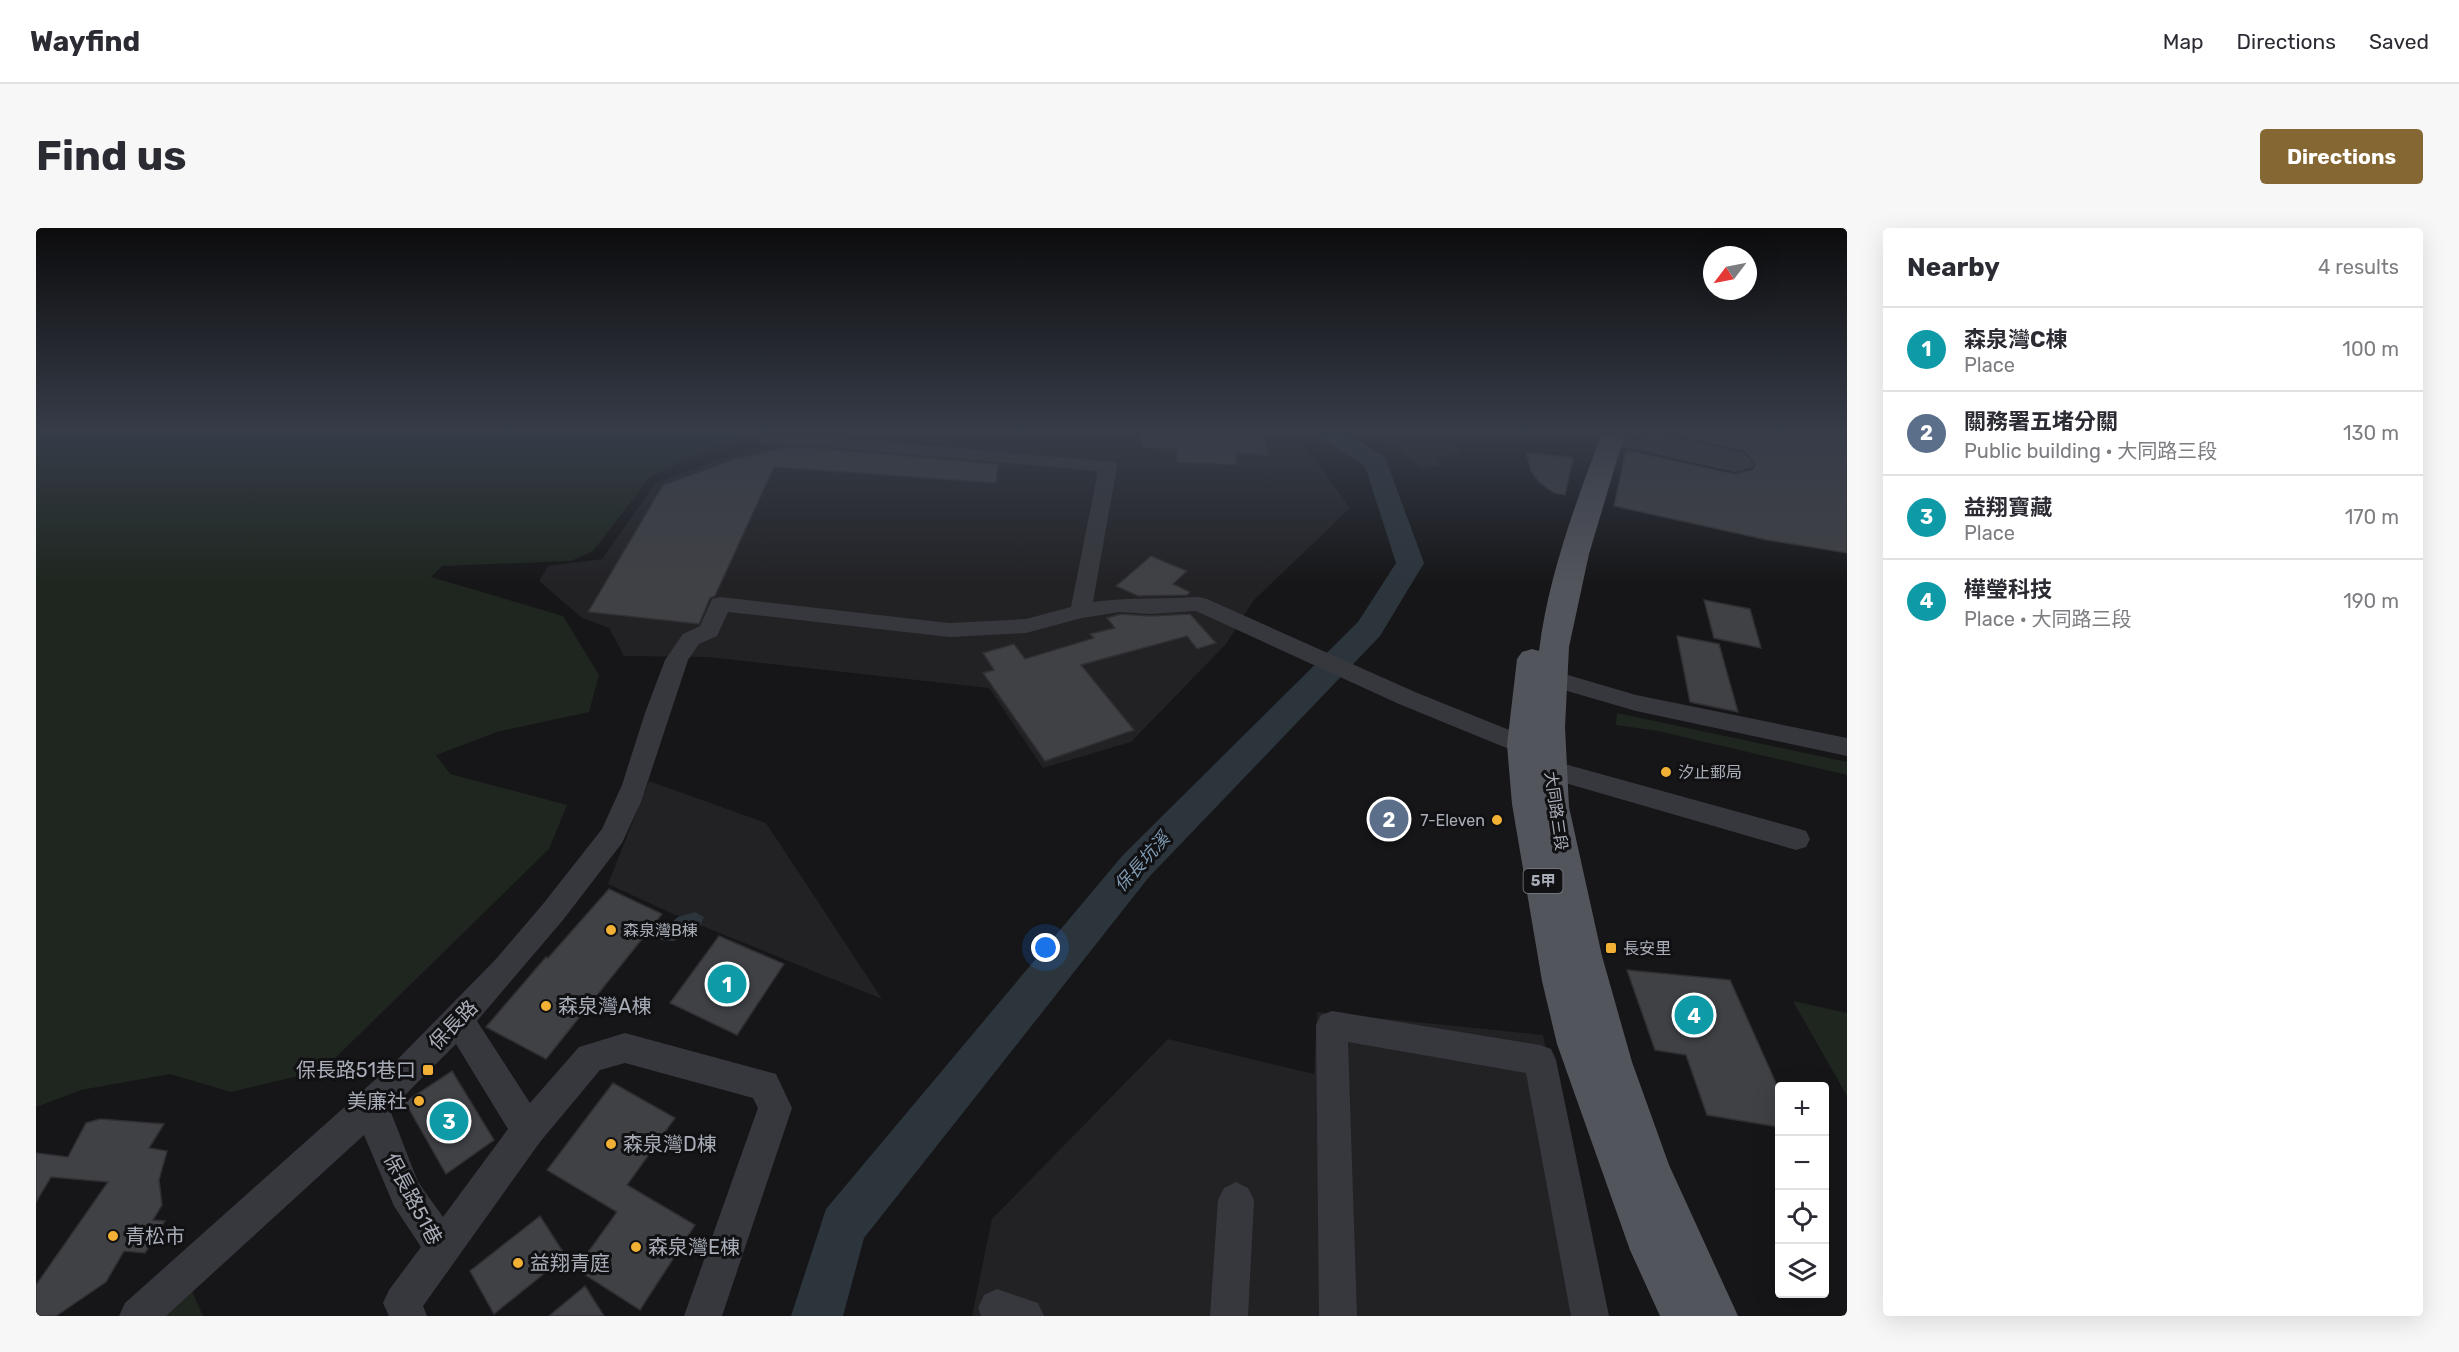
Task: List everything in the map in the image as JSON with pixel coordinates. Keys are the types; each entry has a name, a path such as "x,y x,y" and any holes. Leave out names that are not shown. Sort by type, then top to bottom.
{"main road":[{"name":"大同路三段","path":"1594,484 1540,608 1541,756 1578,939 1605,1047 1680,1247 1713,1316"},
{"name":"大同路三段","path":"1541,756 1529,804 1546,898 1578,1044 1654,1250 1685,1316"}],"street":[{"path":"1105,484 1081,611 1120,605 1150,608 1199,604 1541,756 1796,839"},
{"name":"保長路","path":"138,1316 226,1234 372,1106 459,1020 524,949 611,836 632,793 650,731 674,666 690,640 709,631 720,604 950,630 1026,626 1081,611"},
{"path":"1541,674 1636,703 1847,747"},
{"path":"459,1020 528,1130"},
{"path":"1338,1316 1332,1025 1540,1060 1590,1316"},
{"path":"443,1248 528,1130 590,1058 625,1048 764,1085 775,1108 703,1316"},
{"name":"保長路51巷","path":"372,1106 383,1140 406,1194 443,1248 401,1312"},
{"path":"1229,1316 1236,1200"}],"shaded area":[{"path":"36,484 645,484 593,551 571,561 442,566 431,577 563,616 599,675 589,712 497,732 436,755 450,774 567,805 549,849 323,1070 231,1092 170,1074 81,1090 36,1107"},
{"path":"655,484 1333,484 1350,508 1253,601 1226,644 1131,742 1043,768 989,688 708,657 624,656 609,628 582,618 539,581 548,566 602,559"},
{"path":"1617,713 1847,762 1847,775 1658,731 1616,725"},
{"path":"649,781 766,823 882,999 680,917 608,884"},
{"path":"695,912 704,917 700,926 684,932 674,941 661,940 659,933 678,917"},
{"path":"1793,1001 1847,1013 1847,1096"},
{"path":"1317,1012 1543,1035 1606,1316 972,1316 992,1219 1168,1039 1314,1074"},
{"path":"189,1285 203,1316 155,1316"}],"building":[{"path":"766,484 715,596 710,598 699,624 588,612 663,485"},
{"path":"1541,484 1567,484 1565,495 1554,493"},
{"path":"1619,484 1847,484 1847,553 1767,540 1614,506"},
{"path":"1151,556 1187,571 1173,584 1190,592 1187,595 1138,596 1116,586"},
{"path":"1704,600 1750,609 1761,648 1714,638"},
{"path":"1121,614 1150,616 1190,614 1216,643 1197,649 1187,636 1081,665 1134,730 1045,761 983,673 994,670 983,653 1014,644 1025,659 1094,638 1090,634 1115,628 1107,618"},
{"path":"1677,636 1719,644 1738,712 1690,702"},
{"path":"609,889 662,914 546,1059 486,1027 546,957 548,958"},
{"path":"719,936 784,964 737,1035 670,1003"},
{"path":"1627,970 1730,980 1775,1082 1775,1126 1707,1115 1686,1055 1655,1050"},
{"path":"452,1071 494,1140 446,1174 405,1102"},
{"path":"613,1083 675,1118 627,1185 695,1225 640,1310 576,1269 617,1212 547,1170"},
{"name":"青松市","path":"100,1119 164,1124 149,1148 167,1151 159,1180 162,1205 153,1220 165,1221 145,1253 124,1251 106,1282 56,1316 36,1316 36,1285 108,1182 51,1177 36,1202 36,1153 68,1157 86,1123"},
{"name":"益翔青庭","path":"540,1216 572,1266 562,1259 494,1314 470,1271"},
{"name":"益翔青庭","path":"585,1286 604,1316 549,1316"}],"waterway":[{"name":"保長坑溪","path":"817,1316 843,1226 1136,866 1369,629 1410,563 1383,484"}],"place":[{"name":"汐止郵局","path":"1666,772"},
{"name":"關務署五堵分關","path":"1389,819"},
{"name":"7-Eleven","path":"1497,820"},
{"name":"森泉灣B棟","path":"611,930"},
{"name":"長安里","path":"1611,948"},
{"name":"森泉灣C棟","path":"727,984"},
{"name":"森泉灣A棟","path":"546,1006"},
{"name":"樺瑩科技","path":"1694,1015"},
{"name":"保長路51巷口","path":"428,1070"},
{"name":"美廉社","path":"419,1101"},
{"name":"益翔寶藏","path":"449,1121"},
{"name":"森泉灣D棟","path":"611,1144"},
{"name":"青松市","path":"113,1236"},
{"name":"森泉灣E棟","path":"636,1247"},
{"name":"益翔青庭","path":"518,1263"}]}
